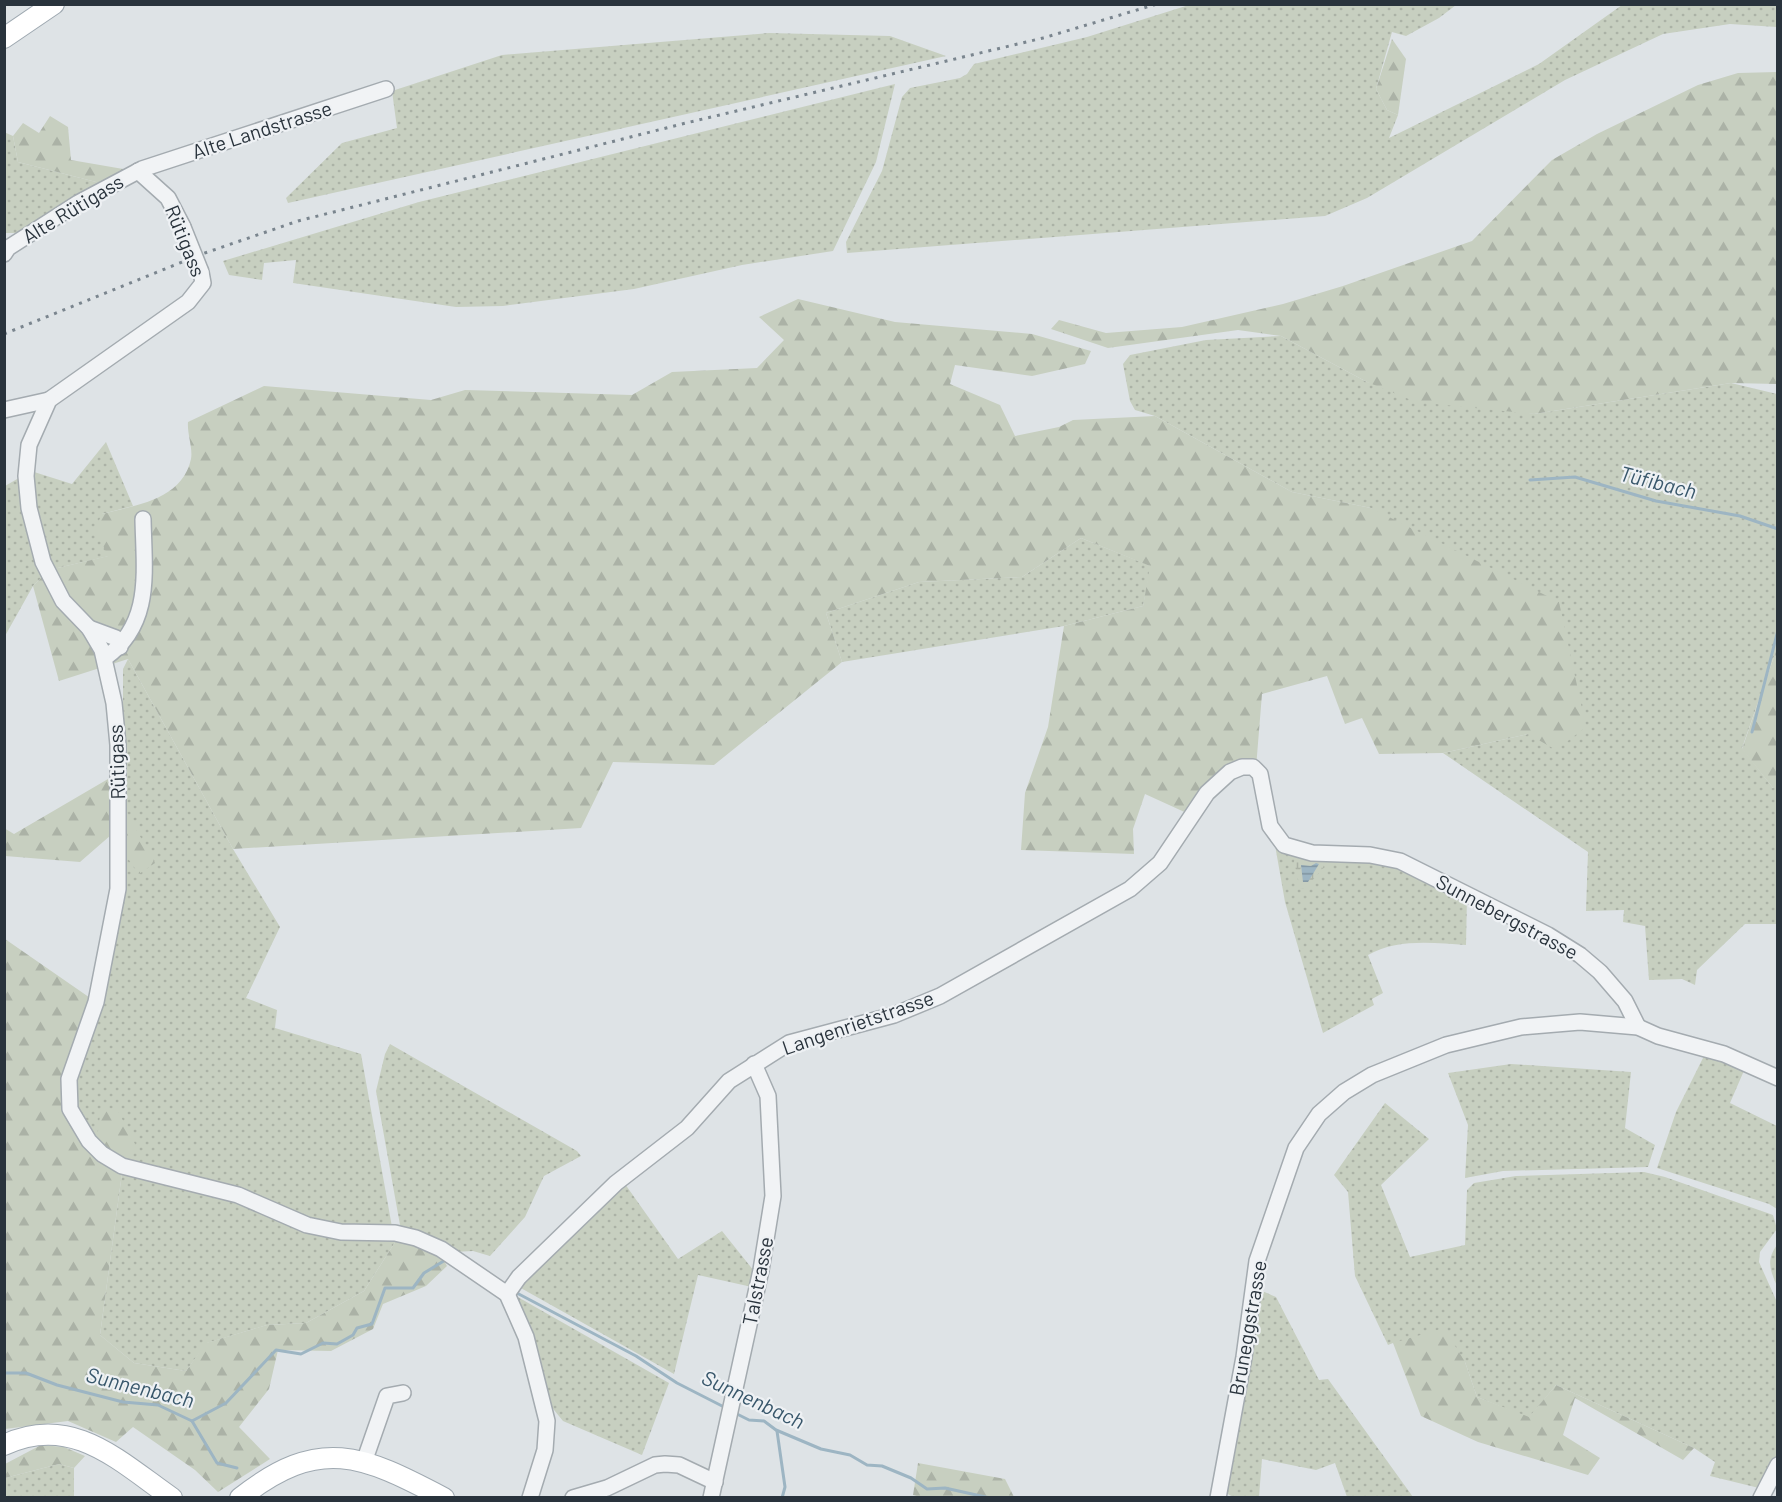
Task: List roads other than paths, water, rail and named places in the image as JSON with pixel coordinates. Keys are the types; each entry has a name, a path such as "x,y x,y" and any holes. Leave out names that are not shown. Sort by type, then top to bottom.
{"main road":[{"path":"4,38 54,4"},
{"path":"4,1445 28,1435 45,1433 73,1436 102,1450 172,1497"},
{"path":"240,1497 274,1473 310,1458 336,1456 364,1462 400,1475 444,1497"}],"street":[{"name":"Alte Landstrasse","path":"138,171 386,89"},
{"name":"Rütigass","path":"138,171 168,198 183,227 201,272 203,283 188,302 49,400 36,424 27,461 27,491 32,525 43,562 56,590 70,610 89,628 105,658 118,745 118,882 96,1002 69,1079 68,1100 73,1118 96,1148 115,1163 130,1170 238,1196 307,1225 341,1232 395,1233 416,1238 441,1250 507,1294"},
{"name":"Alte Rütigass","path":"6,248 44,223 138,171"},
{"path":"11,409 49,400"},
{"path":"11,409 36,424"},
{"path":"105,658 120,647 139,615 142,603 142,519"},
{"path":"89,628 116,638 120,647"},
{"name":"Langenrietstrasse","path":"507,1294 519,1277 616,1183 687,1128 723,1086 754,1064 789,1043 888,1017 932,1000 1130,889 1160,863 1198,804 1218,782 1238,768 1246,766 1256,768"},
{"name":"Sunnebergstrasse","path":"1256,768 1262,777 1274,834 1284,845 1303,852 1370,855 1400,861 1548,935 1580,955 1600,972 1625,1002 1638,1027"},
{"name":"Bruneggstrasse","path":"1218,1497 1244,1357 1256,1265 1289,1164 1301,1139 1319,1114 1364,1079 1424,1052 1477,1036 1521,1027 1566,1022 1638,1027"},
{"path":"1638,1027 1658,1036 1724,1054 1778,1078"},
{"name":"Talstrasse","path":"711,1497 768,1234 773,1196 768,1096 754,1064"},
{"path":"507,1294 526,1337 547,1421 545,1450 530,1497"},
{"path":"364,1462 387,1396 404,1393"},
{"path":"573,1497 607,1488 655,1465 679,1465 715,1482"},
{"path":"1761,1497 1778,1465"}],"water":[{"path":"1319,864 1308,882 1303,882 1301,865 1311,866"}],"waterway":[{"name":"Tüfibach","path":"1530,480 1575,477 1656,501 1740,516 1778,529"},
{"path":"1752,732 1778,630"},
{"name":"Sunnenbach","path":"4,1373 26,1373 57,1385 123,1402 158,1405 192,1421 226,1403 276,1350 301,1354 323,1343 337,1344 353,1335 357,1328 372,1324 385,1288 413,1288 424,1273 447,1259"},
{"name":"Sunnenbach","path":"515,1292 636,1356 677,1383 726,1408"},
{"name":"Sunnenbach","path":"735,1413 749,1420 764,1421 776,1430 821,1449 850,1455 867,1465 882,1466 911,1478 927,1489 945,1488 990,1498"},
{"path":"192,1421 217,1463 237,1468"},
{"path":"777,1431 785,1487 782,1498"}],"railway":[{"path":"4,334 202,254 298,221 686,123 1043,38 1157,4"}]}
